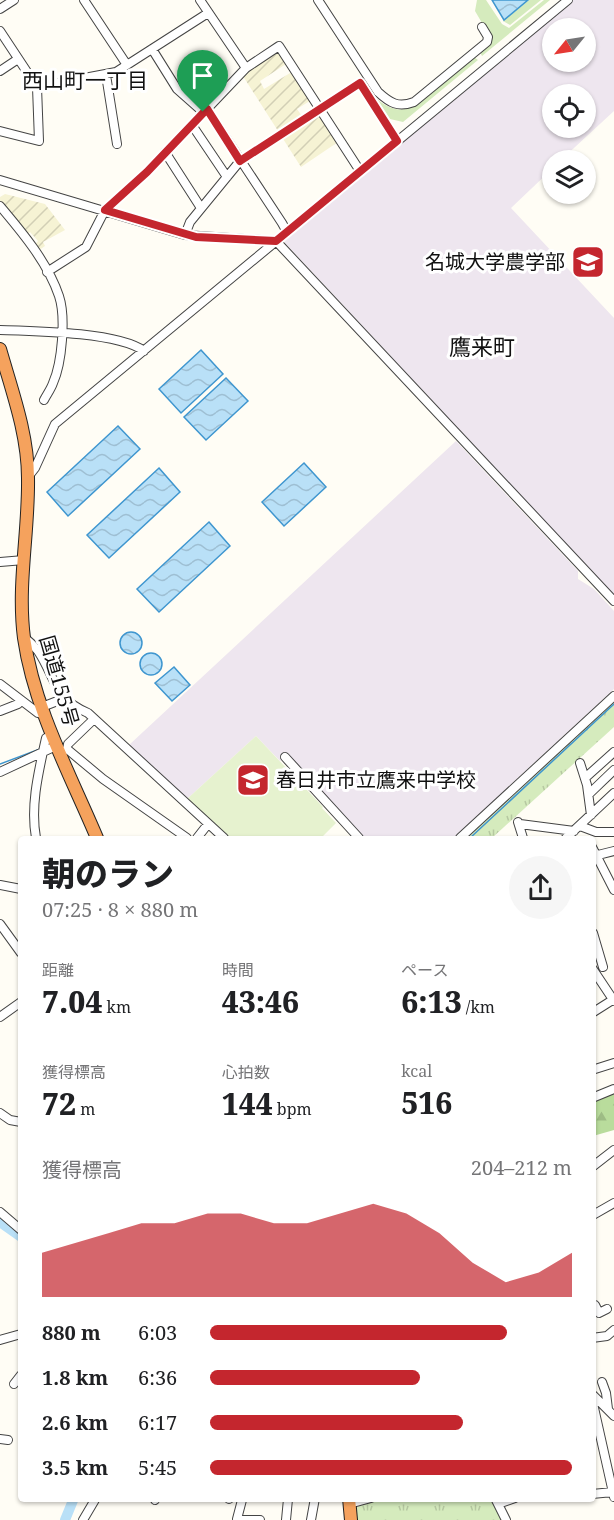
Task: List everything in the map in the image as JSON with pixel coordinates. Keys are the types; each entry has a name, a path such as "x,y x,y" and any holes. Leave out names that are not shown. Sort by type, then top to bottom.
{"highway":[{"name":"国道155号","path":"0,349 19,417 28,477 22,598 24,636 30,667 44,711 96,836"},
{"path":"349,1502 351,1520"}],"street":[{"path":"0,9 14,0"},
{"path":"84,0 127,65"},
{"path":"200,0 246,68"},
{"path":"318,0 378,92 387,100 404,106 414,102 487,42 488,37 482,27"},
{"path":"28,477 35,468 55,424 568,0"},
{"path":"37,87 116,72 208,13"},
{"path":"0,31 37,87 39,141 0,131"},
{"path":"47,272 86,247 105,210 192,125 246,68 279,46 360,171"},
{"path":"152,49 177,89 205,111 287,232"},
{"path":"0,71 18,59"},
{"path":"106,75 117,144"},
{"path":"185,235 190,222 240,161 360,83 397,141"},
{"path":"192,125 227,177"},
{"path":"165,152 201,208"},
{"path":"0,180 185,235 276,241 614,601"},
{"path":"0,206 47,272 59,297 61,333 59,356 54,382 44,400"},
{"path":"0,330 103,338 138,347 144,351"},
{"path":"0,562 24,560"},
{"path":"24,636 38,651 56,689 74,707 88,713 222,836"},
{"path":"0,684 38,713 65,698"},
{"path":"462,836 614,696"},
{"path":"0,711 18,704 21,700"},
{"path":"60,745 68,744 94,719"},
{"path":"36,836 34,801 46,738 60,745 184,836"},
{"path":"585,778 614,752"},
{"path":"0,772 42,754"},
{"path":"285,757 357,836"},
{"path":"580,763 589,794 591,815"},
{"path":"589,794 614,770"},
{"path":"568,836 614,793"},
{"path":"522,836 518,822 596,832 614,832"},
{"path":"199,836 208,824"},
{"path":"577,828 586,836"},
{"path":"598,855 614,851"},
{"path":"596,852 614,890"},
{"path":"0,885 18,888"},
{"path":"0,924 18,949"},
{"path":"596,1011 614,1000 596,969 613,967"},
{"path":"0,1017 18,1004"},
{"path":"596,1069 614,1063"},
{"path":"596,1096 614,1089"},
{"path":"0,1113 10,1120 18,1121"},
{"path":"596,1164 614,1150"},
{"path":"596,1214 614,1203"},
{"path":"0,1212 18,1227"},
{"path":"596,1307 599,1313 607,1309"},
{"path":"596,1337 607,1336 614,1330"},
{"path":"0,1341 18,1335"},
{"path":"15,1384 18,1380"},
{"path":"602,1382 611,1410"},
{"path":"596,1397 611,1410"},
{"path":"596,1429 613,1494 596,1494"},
{"path":"83,1520 94,1502"},
{"path":"242,1502 237,1520 260,1520"},
{"path":"286,1520 288,1502"},
{"path":"311,1520 314,1502"},
{"path":"497,1502 506,1520"}],"shaded area":[{"path":"573,0 614,0 614,111 596,128 596,84 542,84 542,138 585,138 572,150 542,150 542,179 511,208 614,318 614,595 285,243 285,238 542,26 542,72 596,72 596,18 551,18"},
{"path":"279,46 289,62 260,81 264,89 295,70 313,99 297,109 304,119 320,109 341,140 301,167 241,73"},
{"path":"5,194 45,204 65,230 43,242 45,246 35,253 32,248 38,241 30,232 24,237 0,206 0,197"},
{"path":"456,441 578,571 578,579 594,589 614,611 614,689 455,836 363,836 287,754 280,761 256,736 187,799 129,745"}],"green space":[{"path":"477,0 486,0 502,24 509,28 544,0 550,0 482,56 480,52 492,40 475,11"},
{"path":"529,0 541,0 510,25 503,21"},
{"path":"474,57 478,60 403,122 390,119 375,97 390,108 407,109 419,103"},
{"path":"614,700 614,727 494,836 467,836"},
{"name":"春日井市立鷹来中学校","path":"256,736 336,823 323,836 229,836 187,799"},
{"path":"614,1091 614,1130 596,1135 596,1098"},
{"path":"372,1502 495,1502 504,1520 357,1520 356,1507"}],"water":[{"path":"492,0 528,0 504,20"},
{"path":"201,350 223,374 181,413 159,389"},
{"path":"226,378 248,401 206,440 184,417"},
{"path":"118,426 140,449 68,516 47,492"},
{"path":"304,463 326,487 284,526 262,502"},
{"path":"159,468 180,492 109,558 87,535"},
{"path":"209,522 230,546 159,612 137,589"},
{"path":"131,632 139,635 142,643 139,651 131,654 123,651 120,643 123,635"},
{"path":"151,653 159,656 162,664 159,672 151,675 143,672 140,664 143,656"},
{"path":"174,667 190,685 172,701 155,683"}],"waterway":[{"path":"472,836 614,704"},
{"path":"0,764 40,749"},
{"path":"0,1222 18,1235"},
{"path":"65,1520 72,1502"}],"place":[{"name":"名城大学農学部","path":"588,262"},
{"name":"春日井市立鷹来中学校","path":"253,780"}],"district":[{"name":"西山町一丁目","path":"85,81"},
{"name":"鷹来町","path":"482,347"}],"route":[{"path":"360,83 397,141 276,241 196,237 105,210 147,172 203,112 207,109 240,161 360,83"}]}
